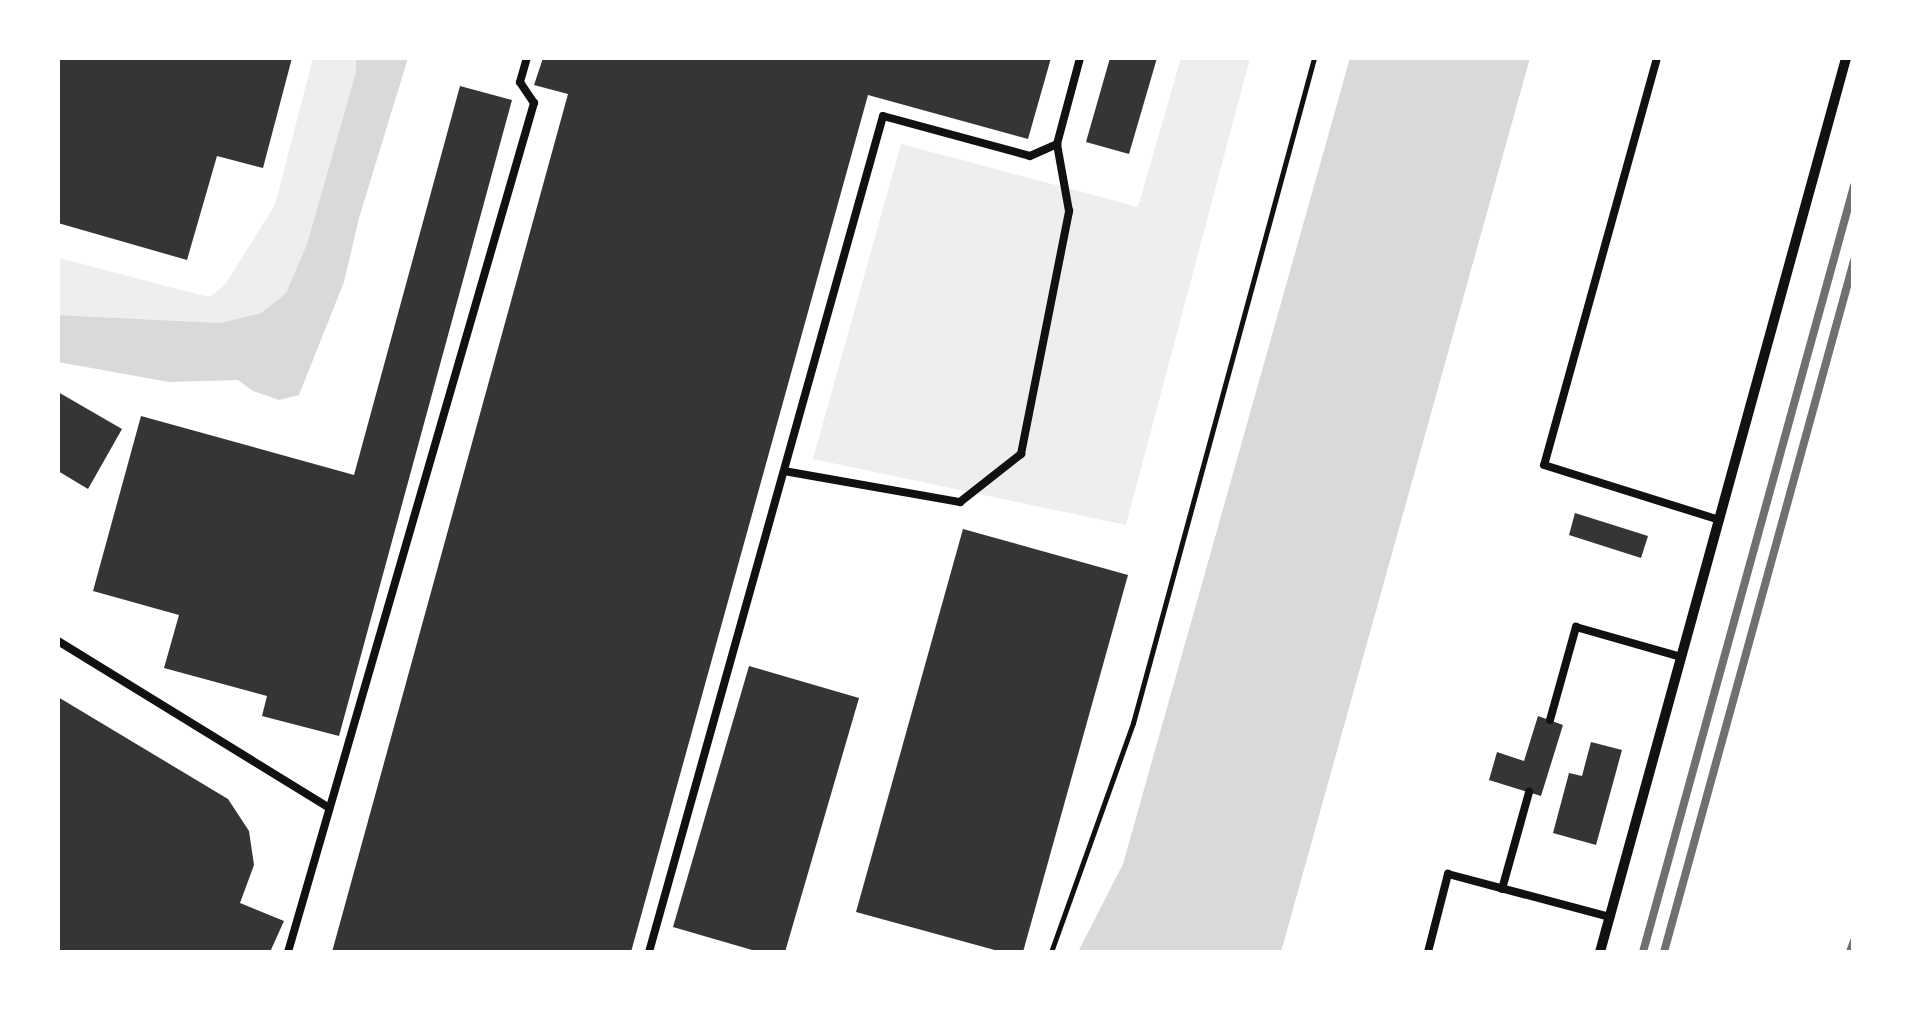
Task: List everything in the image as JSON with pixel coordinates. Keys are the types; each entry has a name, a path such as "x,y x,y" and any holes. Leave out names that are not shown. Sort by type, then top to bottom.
{"street":[{"path":"1600,952 1846,58"}],"lane":[{"path":"288,952 534,104 520,82 527,58"},
{"path":"784,471 960,502 1022,454 1069,210 1057,144 1080,58"},
{"path":"1656,58 1544,465 1720,520"},
{"path":"650,952 883,116 1030,156 1057,144"},
{"path":"1550,720 1576,626 1682,657"},
{"path":"58,642 330,808"},
{"path":"1502,889 1529,792"},
{"path":"1428,952 1448,874 1610,917"}],"path":[{"path":"1051,952 1133,723 1314,58"}],"shaded area":[{"path":"313,58 356,58 356,72 307,244 286,293 261,313 220,323 58,315 58,258 209,297 224,286 275,205"},
{"path":"356,58 408,58 359,218 344,282 299,395 279,400 253,391 238,380 169,382 58,362 58,315 220,323 261,313 286,293 307,244 356,72"},
{"path":"1181,58 1250,58 1126,525 813,459 901,144 1138,207"},
{"path":"1350,58 1530,58 1281,952 1078,952 1123,864"}],"building":[{"path":"58,58 292,58 263,168 217,156 187,260 58,223"},
{"path":"543,58 1051,58 1028,139 868,95 631,952 332,952 568,94 534,85"},
{"path":"1110,58 1157,58 1129,154 1086,142"},
{"path":"460,86 512,100 339,736 262,716 267,696 164,668 179,615 93,591 141,416 354,475"},
{"path":"58,392 122,429 88,489 58,471"},
{"path":"1575,513 1648,536 1641,558 1569,535"},
{"path":"963,529 1128,575 1023,952 1002,952 856,912"},
{"path":"749,666 859,698 785,952 759,952 673,927"},
{"path":"58,697 228,799 249,831 254,865 240,903 284,921 270,952 58,952"},
{"path":"1538,716 1563,725 1541,796 1489,780 1497,752 1524,761"},
{"path":"1591,742 1622,750 1596,845 1553,833 1569,773 1582,776"}],"railway":[{"path":"1643,952 1854,186"},
{"path":"1664,952 1854,261"},
{"path":"1850,952 1854,941"}]}
